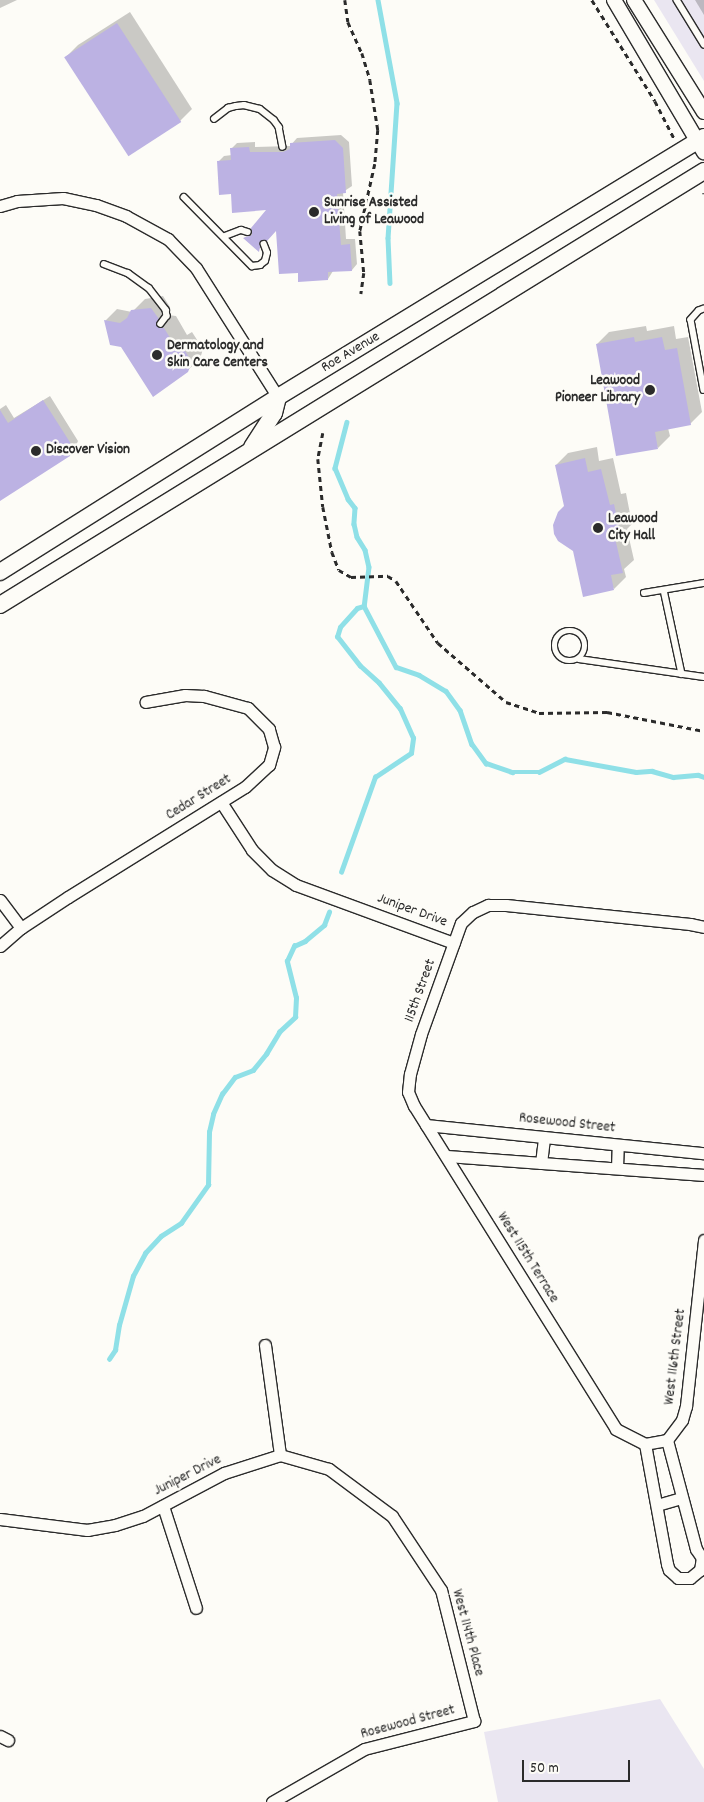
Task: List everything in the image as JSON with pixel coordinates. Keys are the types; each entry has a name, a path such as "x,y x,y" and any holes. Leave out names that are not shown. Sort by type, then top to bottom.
{"main road":[{"name":"Roe Avenue","path":"0,572 278,397 702,143"},
{"name":"Roe Avenue","path":"0,605 704,171"},
{"path":"249,451 274,413 278,397"}],"street":[{"path":"614,0 702,143"},
{"path":"634,0 704,112"},
{"path":"0,206 16,201 62,198 96,204 126,216 168,239 196,268 278,397"},
{"name":"Cedar Street","path":"0,946 21,928 244,787 269,765 274,747 269,729 248,708 204,696 172,696 146,702"},
{"name":"Juniper Drive","path":"221,802 252,850 272,870 296,885 454,942 461,923 473,912 488,905 681,923 704,927"},
{"path":"0,900 21,928"},
{"name":"115th Street","path":"417,1049 454,942"},
{"name":"West 115th Terrace","path":"417,1049 410,1074 408,1092 414,1106 616,1429 645,1444"},
{"name":"Rosewood Street","path":"426,1125 704,1154"},
{"path":"541,1163 544,1137"},
{"path":"617,1168 618,1145"},
{"path":"447,1156 704,1175"},
{"name":"West 116th Street","path":"667,1440 682,1420 686,1406 704,1240"},
{"path":"265,1345 280,1455"},
{"path":"667,1440 696,1549 702,1558 700,1570 690,1578 678,1578 669,1570 645,1444 667,1440"},
{"name":"Juniper Drive","path":"0,1519 88,1530 115,1526 143,1516 224,1473 280,1455"},
{"name":"West 114th Place","path":"280,1455 329,1469 392,1516 441,1590 474,1721"},
{"path":"656,1505 682,1498"},
{"path":"163,1506 196,1608"},
{"name":"Rosewood Street","path":"272,1802 364,1749 474,1721"}],"lane":[{"path":"677,0 704,44"},
{"path":"214,119 228,108 236,106 244,105 260,109 274,120 279,127 283,147"},
{"path":"184,197 226,236 252,266 260,265 265,261 267,253 264,245"},
{"path":"226,236 241,230 248,232"},
{"path":"104,264 128,272 149,288 166,310 166,316 161,324"},
{"path":"704,309 699,311 691,320 704,390"},
{"path":"644,593 704,583"},
{"path":"664,590 682,674"},
{"path":"579,659 585,651 582,637 574,631 564,631 555,643 556,653 564,660 579,659 704,677"}],"path":[{"path":"345,0 348,22 362,53 370,80 378,130 375,164 360,231 364,273 361,294"},
{"path":"592,0 655,102 674,138"},
{"path":"323,433 318,459 323,507 328,538 339,570 351,577 388,576 396,581 438,643 506,702 538,713 607,712 704,731"}],"shaded area":[{"path":"654,0 704,0 704,81"},
{"path":"660,1699 704,1769 704,1802 498,1802 484,1732"}],"building":[{"path":"117,23 181,122 128,156 64,57"},
{"name":"Sunrise Assisted Living of Leawood","path":"335,140 343,148 346,193 337,194 341,245 350,244 352,271 328,272 328,280 298,282 298,273 279,274 276,231 267,241 261,242 259,252 243,238 252,235 251,228 266,210 232,213 231,194 219,195 217,161 231,160 230,148 249,147 250,152 283,152 290,149 290,143"},
{"name":"Dermatology and Skin Care Centers","path":"151,308 159,319 157,326 164,328 175,346 180,343 192,362 188,372 153,397 121,347 110,345 104,320 120,323 127,318 131,310"},
{"path":"634,337 635,342 662,337 665,350 677,348 691,425 655,432 658,449 616,456 596,344"},
{"name":"Discover Vision","path":"43,400 73,447 70,456 0,501 0,410 8,423"},
{"path":"585,458 588,472 601,469 610,505 614,504 621,537 615,538 623,573 611,575 614,590 583,597 573,551 558,541 554,534 553,525 558,512 564,506 555,465"}],"waterway":[{"path":"378,0 397,103 388,238 390,283"},
{"path":"347,422 335,468 348,499 355,508 354,524 357,537 365,550 369,567 364,606 396,667 419,675 446,691 460,710 472,744 486,763 512,772 539,772 565,759 636,772 652,771 673,777 698,775 704,777"},
{"path":"341,872 375,777 411,753 413,738 400,709 379,683 360,666 337,637 340,627 357,608 364,606"},
{"path":"109,1359 115,1350 119,1325 133,1276 145,1253 161,1236 181,1223 208,1185 209,1132 213,1114 222,1094 235,1077 253,1070 266,1054 279,1032 295,1017 296,998 287,961 294,946 305,941 324,925 329,912"}],"place":[{"name":"Sunrise Assisted Living of Leawood","path":"314,212"},
{"name":"Dermatology and Skin Care Centers","path":"157,355"},
{"name":"Leawood Pioneer Library","path":"650,390"},
{"name":"Discover Vision","path":"36,451"},
{"name":"Leawood City Hall","path":"598,528"}]}
